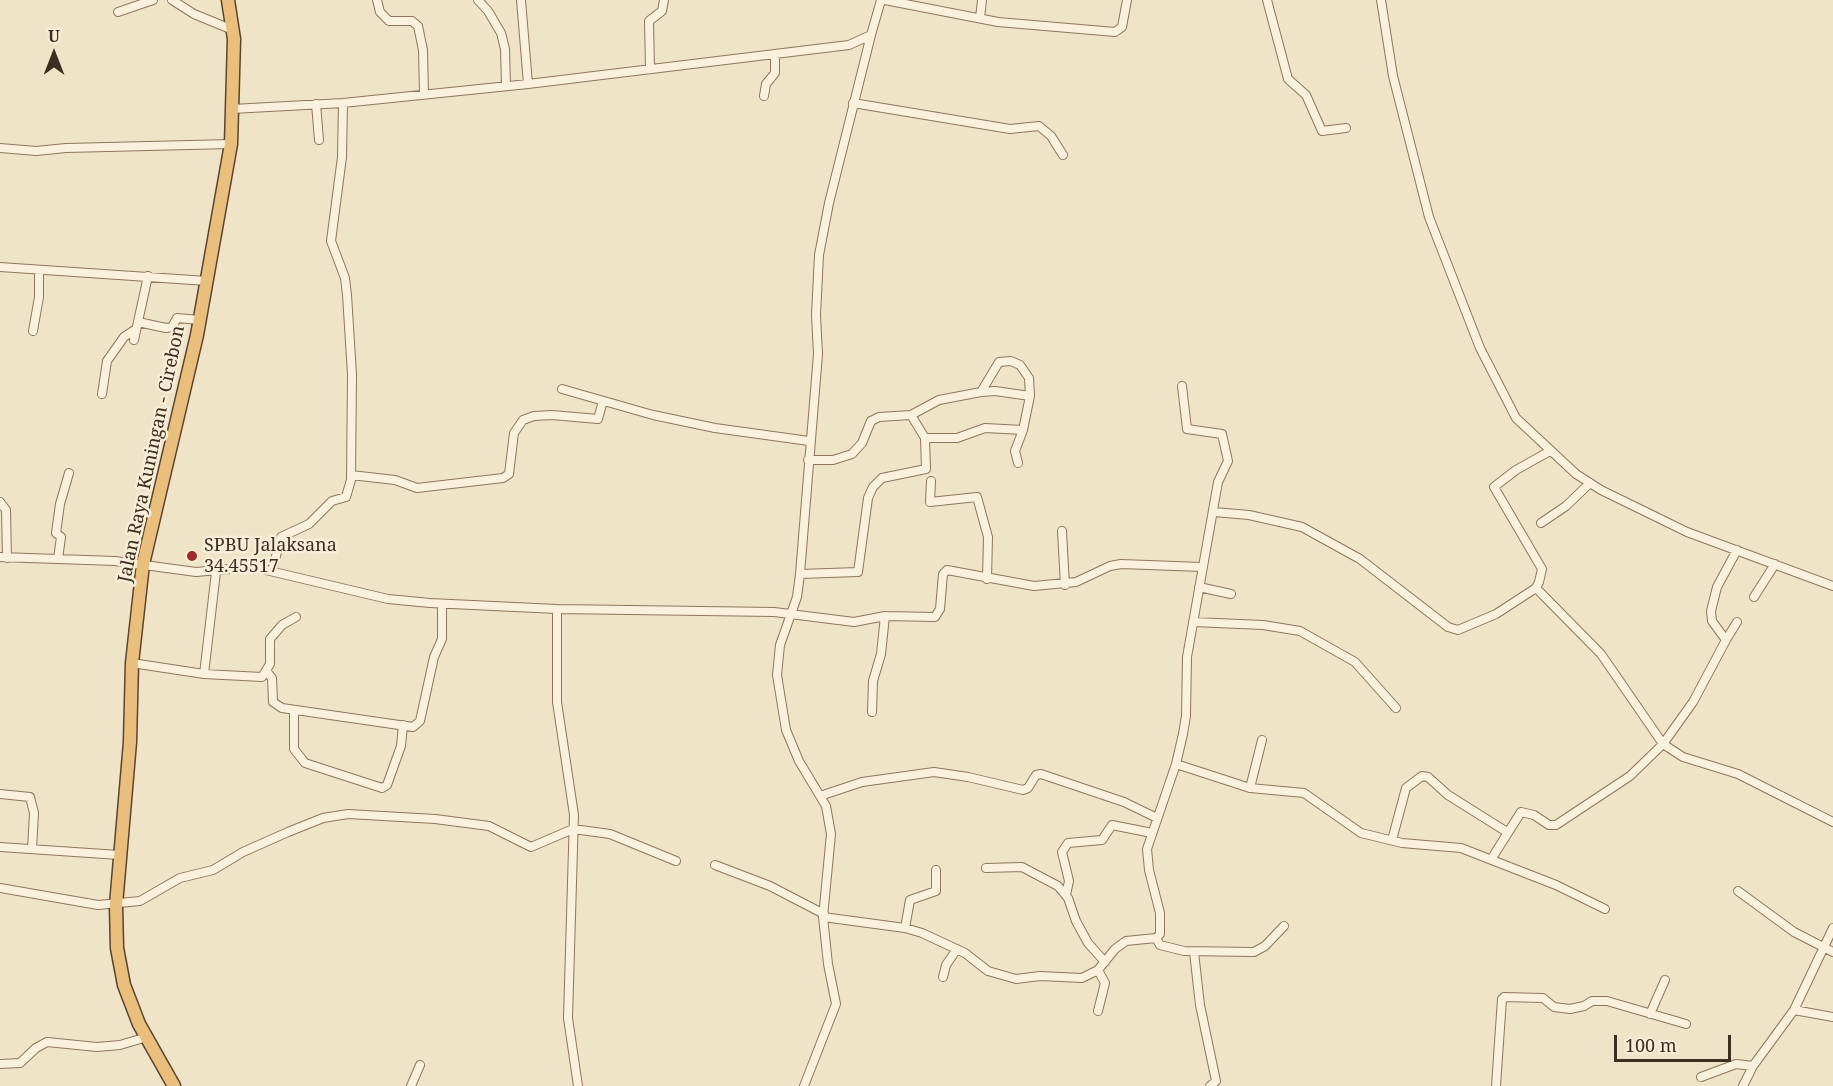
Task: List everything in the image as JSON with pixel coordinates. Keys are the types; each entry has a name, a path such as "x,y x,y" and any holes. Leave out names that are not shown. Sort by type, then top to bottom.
{"highway":[{"name":"Jalan Raya Kuningan - Cirebon","path":"174,1086 131,1004 118,963 116,905 130,742 132,663 143,564 200,320 231,144 233,30 228,0"}],"street":[{"path":"118,12 153,0"},
{"path":"172,0 194,14 233,30"},
{"path":"377,0 380,12 389,21 412,21 418,26 423,50 424,94"},
{"path":"478,0 488,11 501,33 505,49 506,86"},
{"path":"521,0 528,84"},
{"path":"650,69 649,21 662,11 664,0"},
{"path":"804,1086 836,1004 826,955 823,916 831,834 828,812 799,761 786,730 779,699 777,675 780,645 792,613 800,574 809,441 818,354 816,315 819,255 825,220 871,35 883,0 980,18 1115,32 1122,27 1127,0"},
{"path":"980,18 982,0"},
{"path":"1267,0 1288,79 1306,95 1322,130 1346,128"},
{"path":"1381,0 1393,76 1429,217 1493,378 1516,418 1550,451 1590,483 1643,512 1833,586"},
{"path":"232,109 343,103 528,84 849,45 871,35"},
{"path":"764,96 766,84 775,73 775,54"},
{"path":"272,571 280,537 309,524 332,501 346,497 351,475 352,374 347,295 345,278 331,241 342,157 343,103"},
{"path":"853,103 1010,129 1039,126 1051,136 1063,155"},
{"path":"315,104 319,140"},
{"path":"0,148 36,152 66,148 231,144"},
{"path":"0,267 207,281"},
{"path":"33,331 39,297 39,271"},
{"path":"134,340 148,276"},
{"path":"102,394 107,361 124,337 137,325 166,328 172,327 177,318 200,320"},
{"path":"981,392 995,366 1006,360 1016,362 1027,374 1030,396 1023,430 1015,451 1018,463"},
{"path":"1156,938 1162,927 1147,860 1152,833 1176,764 1186,716 1187,657 1218,482 1228,461 1224,437 1219,433 1187,429 1182,386"},
{"path":"562,389 715,428 809,441"},
{"path":"808,460 833,460 852,454 858,449 871,421 879,417 911,414 939,400 981,392 995,391 1030,396"},
{"path":"351,475 395,480 417,488 502,478 509,474 514,433 523,420 552,415 597,419 603,401"},
{"path":"800,574 858,572 868,498 873,487 882,478 926,469 925,438 911,414"},
{"path":"925,438 957,438 985,428 1023,430"},
{"path":"1214,512 1249,514 1302,527 1360,559 1451,629 1461,629 1496,614 1536,588 1542,576 1542,568 1494,488 1507,476 1550,451"},
{"path":"58,560 61,536 56,533 60,504 69,473"},
{"path":"931,481 930,502 977,497 988,537 987,579"},
{"path":"1541,523 1566,506 1590,483"},
{"path":"0,502 6,510 4,558 143,564 216,572 246,567 272,571 388,599 442,604 557,609 792,613 854,622 885,616 931,618 937,615 940,609 943,574 947,570 1024,586 1065,585 1084,580 1110,566 1121,564 1202,567"},
{"path":"1062,531 1065,585"},
{"path":"1726,640 1712,621 1711,611 1717,587 1737,550"},
{"path":"1754,597 1775,564"},
{"path":"204,674 216,572"},
{"path":"1199,587 1231,594"},
{"path":"1536,588 1601,654 1663,744 1683,757 1738,774 1833,822"},
{"path":"296,617 282,626 270,639 267,672 272,678 274,704 294,711 414,727 420,721 434,657 442,639 442,604"},
{"path":"557,609 557,702 574,815 573,912 568,1018 578,1086"},
{"path":"872,712 873,681 881,654 885,616"},
{"path":"1193,622 1271,626 1300,631 1355,662 1395,708"},
{"path":"1492,858 1507,832 1524,811 1549,825 1559,824 1630,776 1663,744 1693,702 1737,622"},
{"path":"132,663 204,674 260,677 267,672"},
{"path":"294,711 294,749 305,763 382,788 387,785 400,746 403,725"},
{"path":"1250,788 1262,740"},
{"path":"1176,764 1250,788 1304,793 1362,833 1392,840 1461,848 1492,858 1605,909"},
{"path":"820,796 862,782 934,772 968,777 1023,790 1028,788 1036,776 1041,774 1124,802 1157,818"},
{"path":"1392,840 1406,788 1422,776 1428,777 1448,795 1507,832"},
{"path":"0,794 30,797 34,813 32,849"},
{"path":"0,888 83,903 116,905 146,899 180,878 213,870 243,852 288,832 335,816 375,815 477,824 499,829 531,847 573,829 610,834 676,861"},
{"path":"1066,895 1069,881 1062,852 1068,843 1102,840 1112,825 1152,833"},
{"path":"0,848 119,855"},
{"path":"715,865 770,886 823,916 905,928 934,936 988,971 1016,979 1040,976 1082,978 1098,970 1115,949 1126,941 1156,938"},
{"path":"986,868 1022,867 1058,886 1066,895 1088,943 1105,962"},
{"path":"905,928 910,900 936,891 936,870"},
{"path":"1738,891 1794,932 1833,952"},
{"path":"1156,938 1160,945 1194,952 1258,951 1284,926"},
{"path":"1743,1086 1754,1066 1794,1010 1833,928"},
{"path":"943,977 946,965 957,949"},
{"path":"1194,952 1200,1005 1216,1081 1210,1086"},
{"path":"1098,970 1105,983 1098,1011"},
{"path":"1650,1014 1665,980"},
{"path":"1496,1086 1503,998 1543,999 1554,1006 1570,1009 1592,1001 1607,1001 1686,1024"},
{"path":"1794,1010 1833,1017"},
{"path":"0,1064 20,1063 41,1044 47,1042 98,1047 120,1045 147,1037"},
{"path":"1701,1077 1736,1064 1754,1066"},
{"path":"411,1086 420,1065"}],"place":[{"name":"SPBU Jalaksana 34.45517","path":"192,556"}]}
